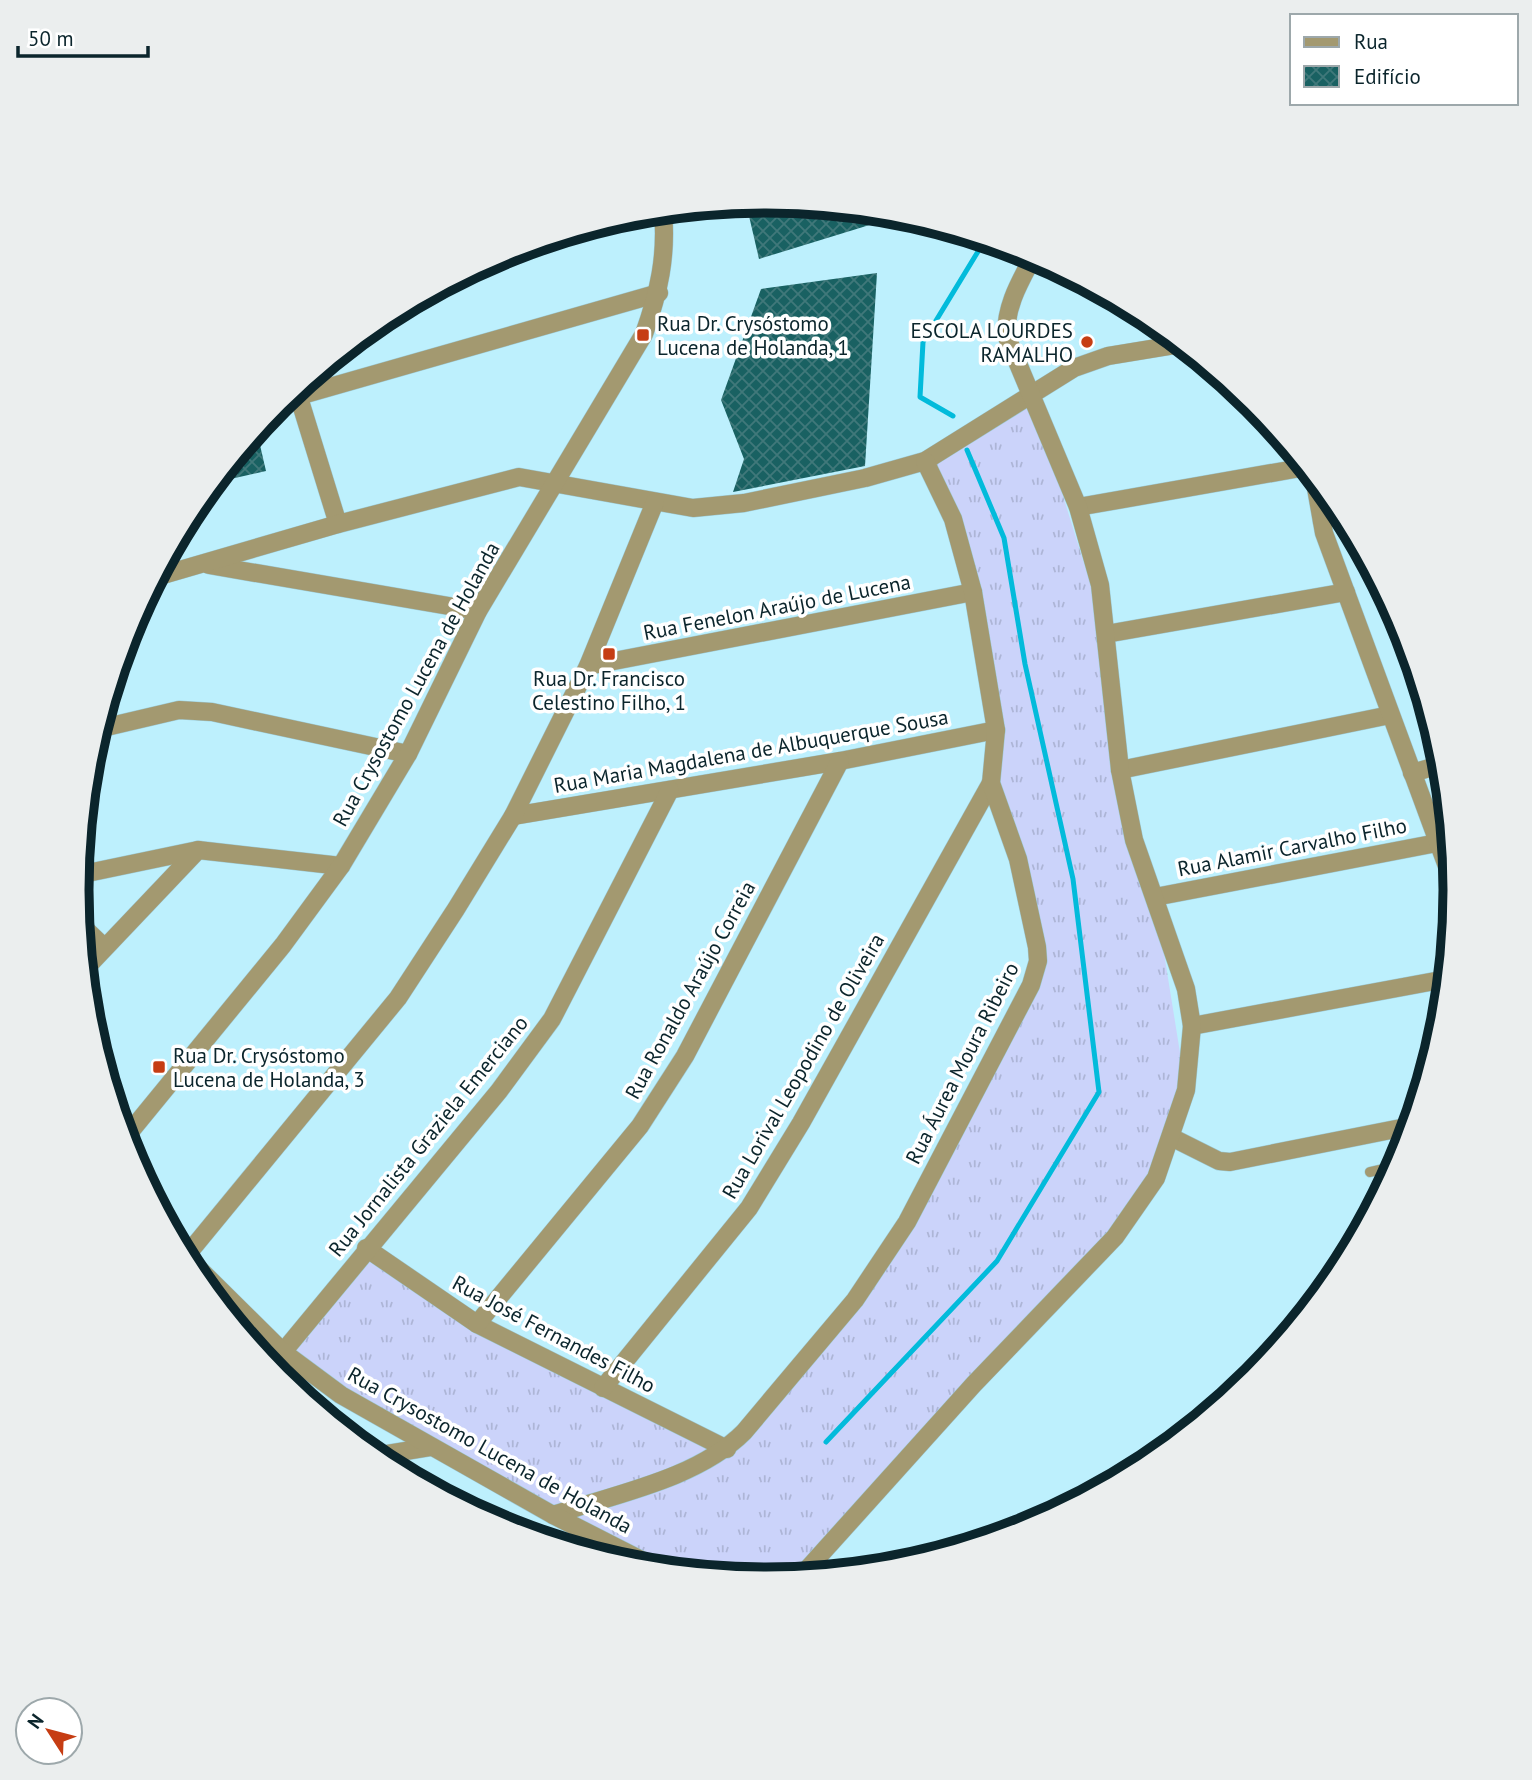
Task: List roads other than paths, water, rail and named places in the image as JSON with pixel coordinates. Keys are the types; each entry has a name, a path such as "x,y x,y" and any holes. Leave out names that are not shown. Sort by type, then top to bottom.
{"street":[{"name":"Rua Crysostomo Lucena de Holanda","path":"133,1128 283,945 341,866 408,754 478,611 644,334 659,293 665,256 663,221"},
{"path":"812,1565 974,1384 1115,1237 1147,1195 1171,1138 1186,1090 1192,1026 1186,989 1134,840 1120,770 1100,585 1078,508 1006,335 1006,316 1029,267"},
{"path":"310,390 659,293"},
{"path":"168,574 338,524 519,477 693,508 744,503 865,478 925,461 1074,368 1108,356 1168,346"},
{"path":"295,404 338,524"},
{"name":"Rua Áurea Moura Ribeiro","path":"553,1515 692,1468 726,1450 855,1300 907,1222 1031,985 1038,961 1037,947 1018,859 991,783 996,730 974,592 953,519 925,461"},
{"path":"1078,508 1295,469"},
{"path":"1318,499 1322,521 1346,592 1441,854"},
{"path":"190,1245 398,998 513,816 588,666 655,502"},
{"path":"1322,521 1331,517"},
{"path":"207,564 478,611"},
{"name":"Rua Fenelon Araújo de Lucena","path":"588,666 974,592"},
{"path":"1106,634 1346,592"},
{"path":"109,726 179,709 212,712 408,754"},
{"path":"1120,770 1390,715"},
{"name":"Rua Maria Magdalena de Albuquerque Sousa","path":"513,816 840,761 996,730"},
{"name":"Rua Ronaldo Araújo Correia","path":"477,1324 657,1100 685,1056 840,761"},
{"path":"1412,774 1432,768"},
{"name":"Rua Lorival Leopodino de Oliveira","path":"603,1388 749,1208 801,1123 991,783"},
{"name":"Rua Jornalista Graziela Emerciano","path":"283,1352 366,1248 499,1091 552,1019 670,790"},
{"name":"Rua Alamir Carvalho Filho","path":"1154,897 1437,843"},
{"path":"90,873 198,850 341,866"},
{"path":"93,959 198,850"},
{"path":"91,935 104,947"},
{"path":"1192,1026 1437,981"},
{"path":"1171,1138 1219,1161 1230,1162 1399,1128"},
{"name":"Rua José Fernandes Filho","path":"366,1248 477,1324 726,1450"},
{"name":"Rua Crysostomo Lucena de Holanda","path":"219,1288 283,1352 368,1413 626,1552"},
{"path":"391,1453 430,1447"}],"lane":[{"path":"1370,1172 1382,1169"}],"waterway":[{"path":"953,416 920,397 923,342 980,248"},
{"path":"826,1442 997,1261 1099,1092 1073,879 1025,664 1004,538 967,450"}],"place":[{"name":"Rua Dr. Crysóstomo Lucena de Holanda, 1","path":"643,335"},
{"name":"ESCOLA LOURDES RAMALHO","path":"1087,342"},
{"name":"Rua Dr. Francisco Celestino Filho, 1","path":"609,654"},
{"name":"Rua Dr. Crysóstomo Lucena de Holanda, 3","path":"159,1067"}]}
